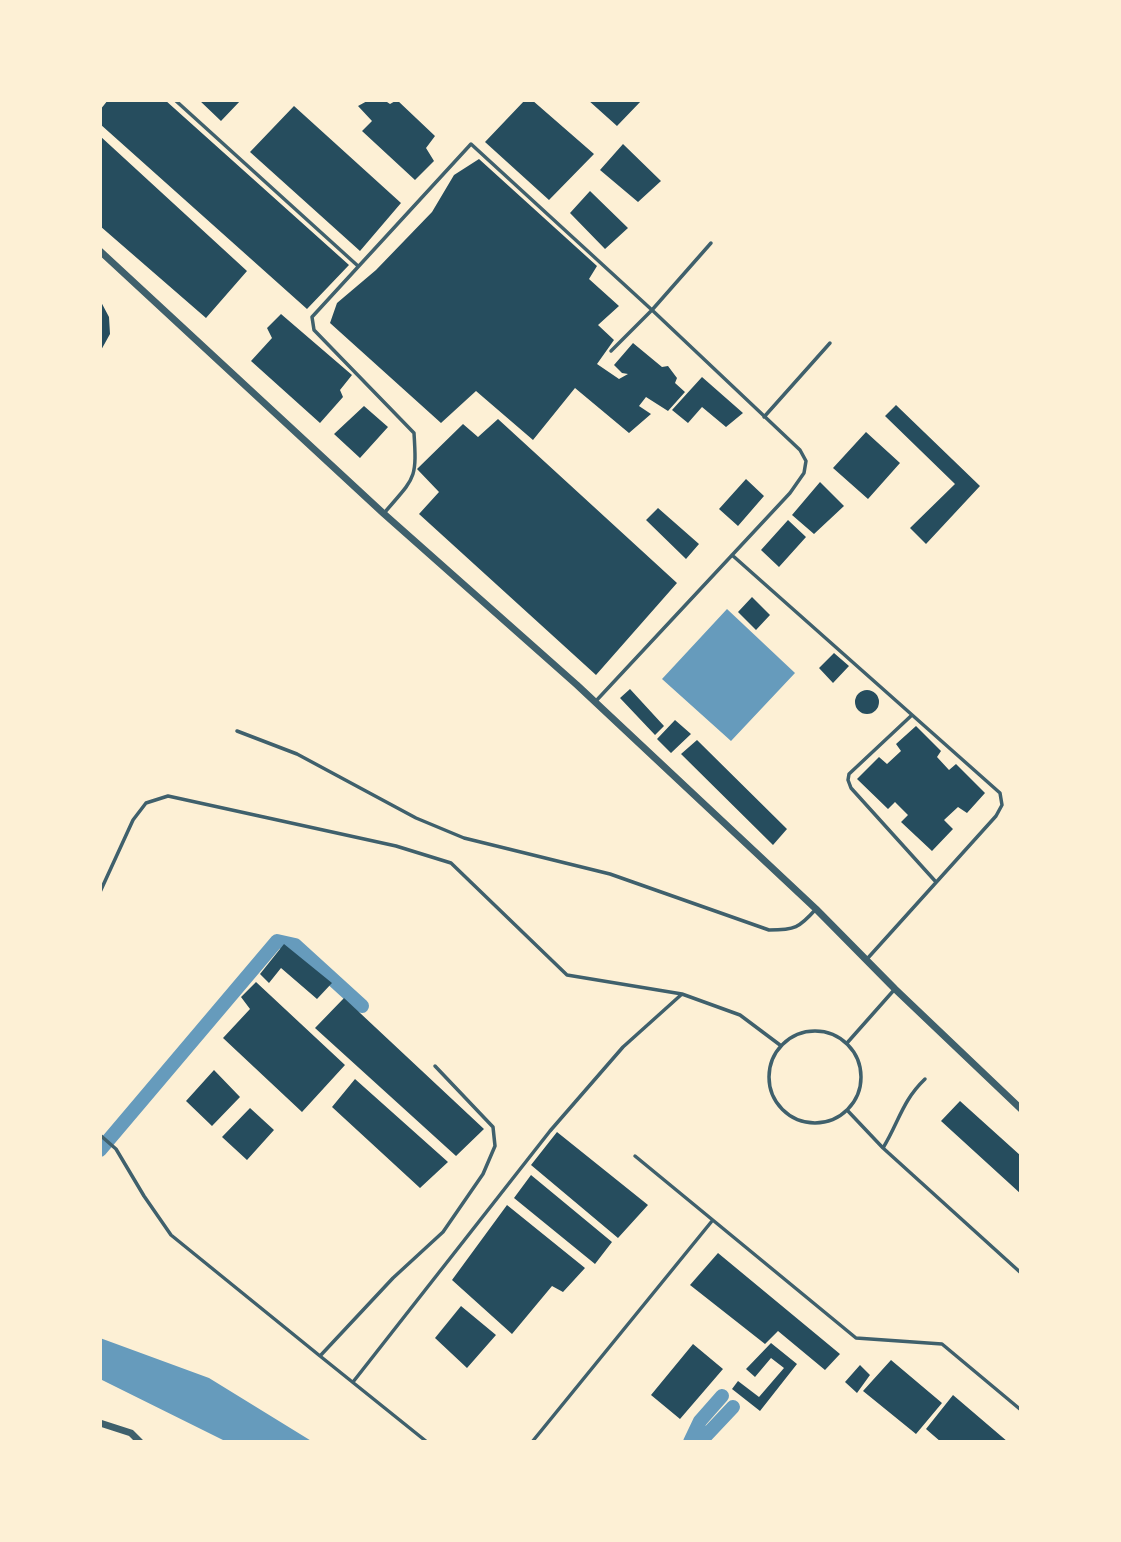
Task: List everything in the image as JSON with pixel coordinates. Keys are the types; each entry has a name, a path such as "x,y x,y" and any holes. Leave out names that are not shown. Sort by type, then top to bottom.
{"street":[{"path":"100,251 383,513 595,702 816,909 895,989 1021,1108"},
{"path":"100,1423 131,1433 140,1442"}],"lane":[{"path":"175,100 358,266"},
{"path":"383,513 413,480 416,462 414,433 314,330 312,317 471,144 653,310 800,450 806,461 804,473 790,493 595,702"},
{"path":"611,351 653,310 711,243"},
{"path":"764,417 830,343"},
{"path":"732,555 1000,793 1002,806 996,816 866,960"},
{"path":"912,715 849,774 848,780 851,788 936,882"},
{"path":"237,731 297,754 416,818 464,838 610,874 769,930 791,930 804,923 816,909"},
{"path":"100,892 133,820 146,803 168,796 396,846 451,863 567,975 682,994 740,1015 780,1045"},
{"path":"847,1043 895,989"},
{"path":"353,1382 550,1131 623,1047 682,994"},
{"path":"807,1030 823,1031 838,1036 847,1043 858,1058 861,1086 856,1099 847,1110 834,1119 819,1123 803,1122 783,1109 770,1090 768,1074 771,1058 780,1045 792,1035 807,1030"},
{"path":"320,1356 393,1278 443,1233 483,1174 495,1146 493,1127 435,1066"},
{"path":"883,1148 910,1094 925,1079"},
{"path":"847,1110 883,1148 1021,1273"},
{"path":"100,1135 116,1149 171,1236 427,1442"},
{"path":"635,1156 856,1338 942,1343 1021,1410"},
{"path":"532,1442 712,1221"}],"water":[{"path":"727,609 795,673 731,741 662,679"},
{"path":"100,1338 209,1378 313,1442 227,1442 100,1379"}],"building":[{"path":"108,100 165,100 349,265 307,309 100,124 100,110"},
{"path":"199,100 241,100 221,121"},
{"path":"369,100 384,100 390,104 397,100 435,136 426,148 434,161 415,180 362,131 372,121 358,106"},
{"path":"525,100 532,100 594,154 549,200 485,142"},
{"path":"588,100 642,100 617,126"},
{"path":"294,106 401,203 360,251 250,152"},
{"path":"100,136 247,271 206,318 100,226"},
{"path":"623,144 661,181 638,202 600,170"},
{"path":"479,159 597,266 589,279 619,306 598,325 614,340 597,364 619,379 628,374 622,373 614,365 633,343 662,367 668,366 677,378 675,383 685,392 668,411 646,397 639,406 651,414 629,433 575,388 533,440 476,391 441,423 330,323 337,303 376,270 432,212 454,175"},
{"path":"590,191 628,228 605,249 570,213"},
{"path":"100,300 109,317 110,334 100,352"},
{"path":"281,314 352,375 340,390 343,397 320,423 251,361 272,338 267,328"},
{"path":"702,377 743,413 726,427 702,407 688,423 672,410"},
{"path":"896,405 980,486 926,544 910,528 955,484 885,416"},
{"path":"364,406 388,427 360,458 334,434"},
{"path":"498,419 677,583 596,675 419,514 439,492 417,469 463,424 478,437"},
{"path":"866,432 900,463 868,499 833,468"},
{"path":"746,479 764,496 738,526 719,509"},
{"path":"820,482 844,506 814,534 792,515"},
{"path":"658,508 699,544 686,559 646,520"},
{"path":"788,520 806,537 779,567 761,550"},
{"path":"752,597 770,615 756,630 738,612"},
{"path":"834,653 849,666 833,683 819,668"},
{"path":"630,689 664,726 655,735 620,698"},
{"path":"867,690 878,697 879,702 872,713 867,714 856,707 855,702 862,691"},
{"path":"675,720 691,734 671,753 657,739"},
{"path":"916,726 941,751 937,757 949,770 956,764 985,793 967,813 958,807 944,820 953,829 932,851 901,822 908,815 895,802 888,809 857,779 879,757 887,764 901,751 896,744"},
{"path":"697,740 787,829 773,845 681,754"},
{"path":"284,944 332,983 317,999 281,968 269,983 260,974"},
{"path":"256,982 345,1065 302,1112 223,1038 250,1009 241,997"},
{"path":"344,998 484,1129 456,1156 315,1028"},
{"path":"214,1070 240,1097 212,1126 186,1101"},
{"path":"355,1079 448,1162 420,1188 332,1107"},
{"path":"960,1101 1021,1156 1021,1194 941,1121"},
{"path":"250,1108 274,1130 247,1160 222,1137"},
{"path":"557,1132 648,1205 618,1238 531,1165"},
{"path":"531,1175 612,1242 595,1264 514,1198"},
{"path":"507,1205 585,1268 563,1292 552,1286 512,1334 452,1280"},
{"path":"718,1253 840,1354 825,1370 778,1331 765,1344 690,1285"},
{"path":"461,1306 496,1335 467,1368 435,1338"},
{"path":"771,1343 797,1364 760,1411 732,1389 738,1381 759,1397 784,1368 771,1358 755,1377 746,1369"},
{"path":"693,1344 723,1369 680,1419 651,1395"},
{"path":"891,1360 942,1403 916,1434 863,1391"},
{"path":"860,1365 870,1375 857,1393 845,1382"},
{"path":"953,1395 1008,1442 941,1442 926,1429"}],"waterway":[{"path":"100,1150 277,941 295,945 362,1006"},
{"path":"690,1442 700,1421 722,1396"},
{"path":"700,1442 733,1407"}]}
